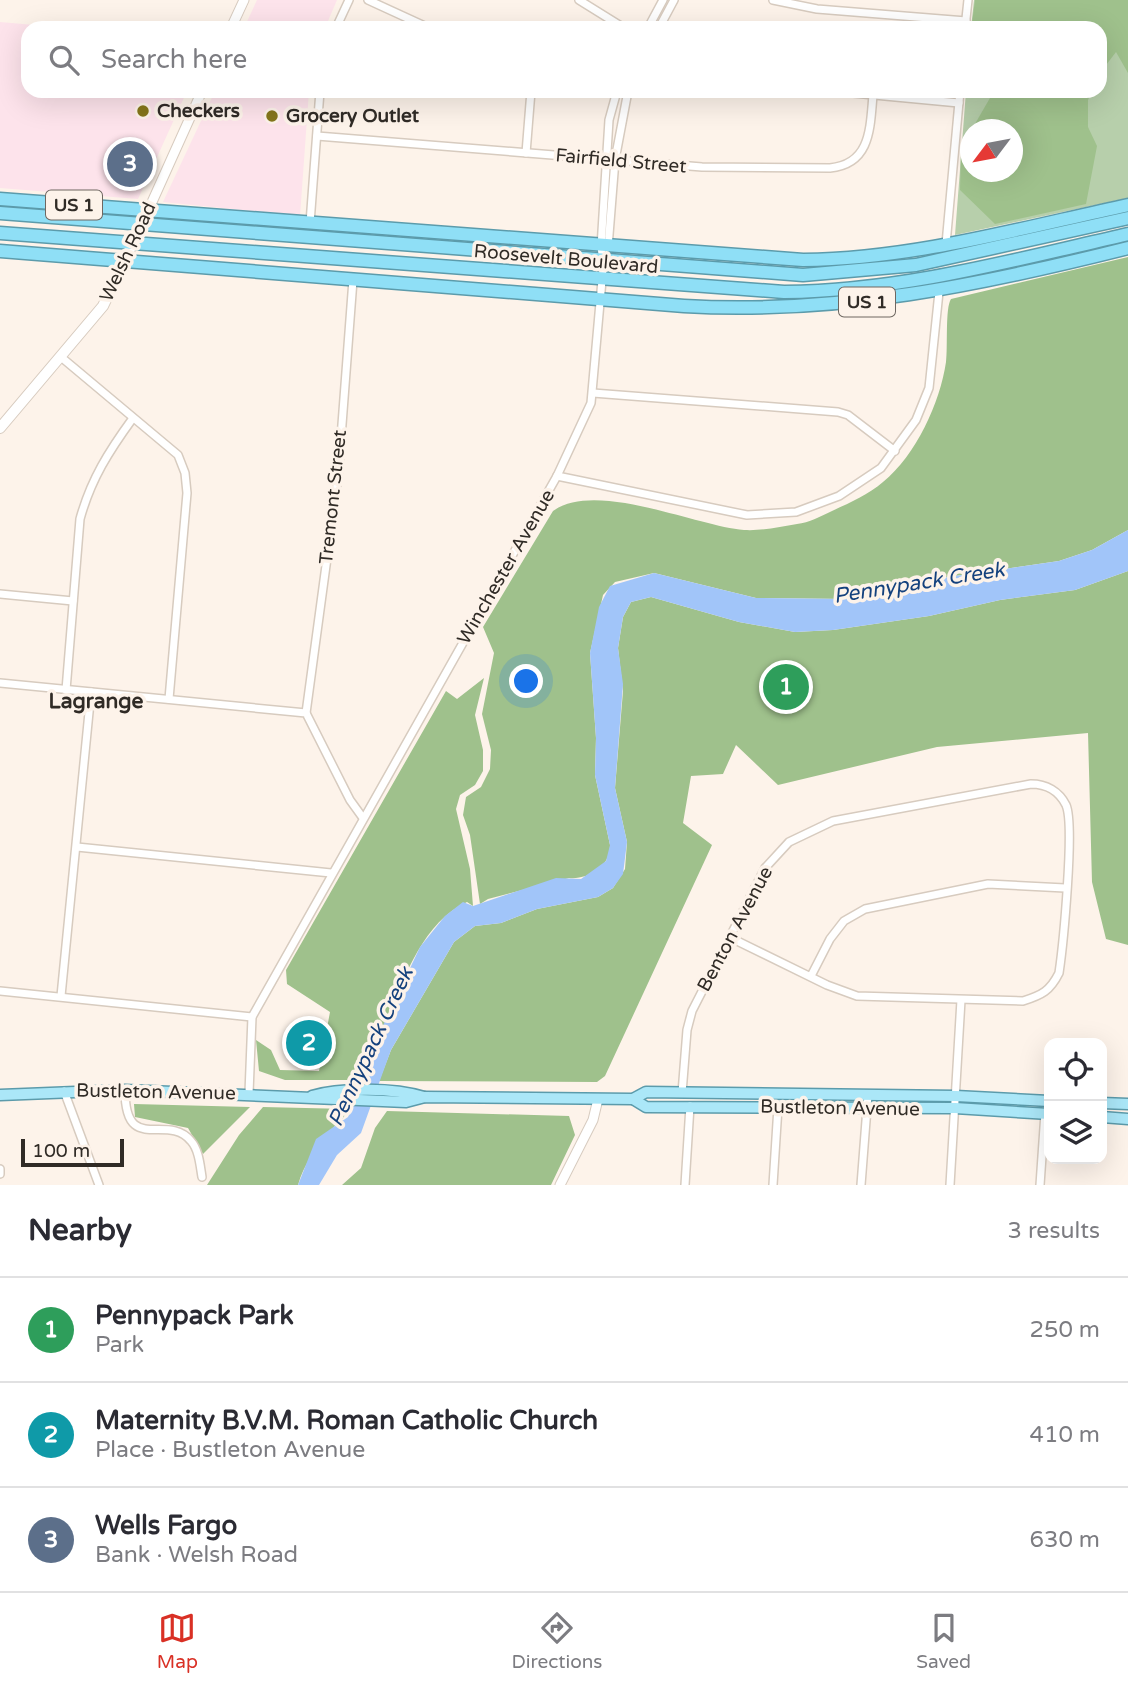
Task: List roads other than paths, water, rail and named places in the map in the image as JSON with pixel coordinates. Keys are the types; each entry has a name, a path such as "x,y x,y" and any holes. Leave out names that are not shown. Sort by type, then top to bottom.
{"highway":[{"name":"Roosevelt Boulevard","path":"0,199 766,260 859,258 946,244 1128,205"},
{"name":"Roosevelt Boulevard","path":"0,213 785,275 898,268 1128,218"},
{"name":"Roosevelt Boulevard","path":"0,233 746,291 822,291 909,282 1128,234"},
{"path":"979,237 1045,237"},
{"name":"Roosevelt Boulevard","path":"0,251 705,307 774,308 863,303 939,292 1128,248"},
{"path":"1018,259 1093,257"},
{"path":"785,275 859,258"}],"main road":[{"name":"Welsh Road","path":"0,428 103,306 148,211"},
{"name":"Bustleton Avenue","path":"0,1095 125,1090 312,1096 632,1099 646,1092 956,1096 1044,1101"},
{"name":"Bustleton Avenue","path":"632,1099 646,1107 955,1108 1044,1114"},
{"path":"1107,1103 1128,1104"},
{"path":"1107,1117 1128,1119"}],"street":[{"path":"234,21 244,0"},
{"path":"340,21 349,0"},
{"path":"368,0 414,21"},
{"path":"579,0 613,21"},
{"path":"652,21 663,0"},
{"path":"663,21 674,0"},
{"path":"773,0 817,9 929,21"},
{"path":"966,21 968,0"},
{"name":"Welsh Road","path":"148,211 199,98"},
{"path":"310,223 320,98"},
{"path":"526,153 530,98"},
{"path":"557,476 584,422 593,393 611,160 610,120 615,98"},
{"path":"611,160 626,98"},
{"name":"Fairfield Street","path":"317,136 611,160 775,170 840,167 858,157 864,149 869,137 873,98"},
{"path":"905,98 959,103"},
{"path":"946,244 959,98"},
{"name":"Tremont Street","path":"306,713 338,477 352,280"},
{"name":"Winchester Avenue","path":"249,1093 252,1017 557,476 720,510 772,515 817,507 881,468 916,420 929,388 939,292"},
{"path":"61,357 178,456 185,473 187,493 169,699"},
{"path":"593,393 838,412 853,419 895,451"},
{"path":"66,690 75,554 87,494 102,459 133,418"},
{"path":"0,594 73,601"},
{"path":"0,683 306,713 350,800 363,818"},
{"path":"61,996 91,692"},
{"name":"Benton Avenue","path":"682,1093 687,1030 692,1012 765,868 789,842 806,831 833,821 1031,783 1041,784 1058,794 1067,807 1070,832 1065,888"},
{"path":"77,847 331,873"},
{"path":"729,937 811,976 857,996 1023,1001 1040,996 1054,984 1061,962 1065,888 988,884 865,909 844,921 811,976"},
{"path":"0,991 252,1017"},
{"path":"950,1185 961,1000"},
{"path":"125,1090 126,1111 133,1124 146,1131 174,1132 187,1136 196,1150 202,1177"},
{"path":"64,1091 99,1185"},
{"path":"862,1185 868,1095"},
{"path":"560,1185 593,1120 598,1099"},
{"path":"685,1185 690,1106"},
{"path":"773,1185 778,1107"},
{"path":"1040,1185 1044,1144"}],"water":[{"path":"1128,530 1128,571 1075,590 1000,600 929,616 833,630 795,632 739,622 651,597 631,602 623,617 618,648 623,684 615,788 627,842 623,874 613,888 598,897 537,909 501,923 475,926 454,942 391,1050 361,1133 337,1155 319,1185 298,1185 316,1139 348,1117 363,1080 364,1066 420,947 445,916 463,902 473,906 556,878 581,879 606,861 610,845 595,775 596,738 590,653 599,607 610,586 654,573 756,598 847,599 948,577 1059,561 1092,550"}],"place":[{"name":"Checkers","path":"143,111"},
{"name":"Grocery Outlet","path":"272,116"},
{"name":"Wells Fargo","path":"130,164"},
{"name":"Pennypack Park","path":"786,687"},
{"name":"Maternity B.V.M. Roman Catholic Church","path":"309,1043"}],"district":[{"name":"Lagrange","path":"96,701"}],"water label":[{"name":"Pennypack Creek","path":"919,583"},
{"name":"Pennypack Creek","path":"371,1047"}]}
